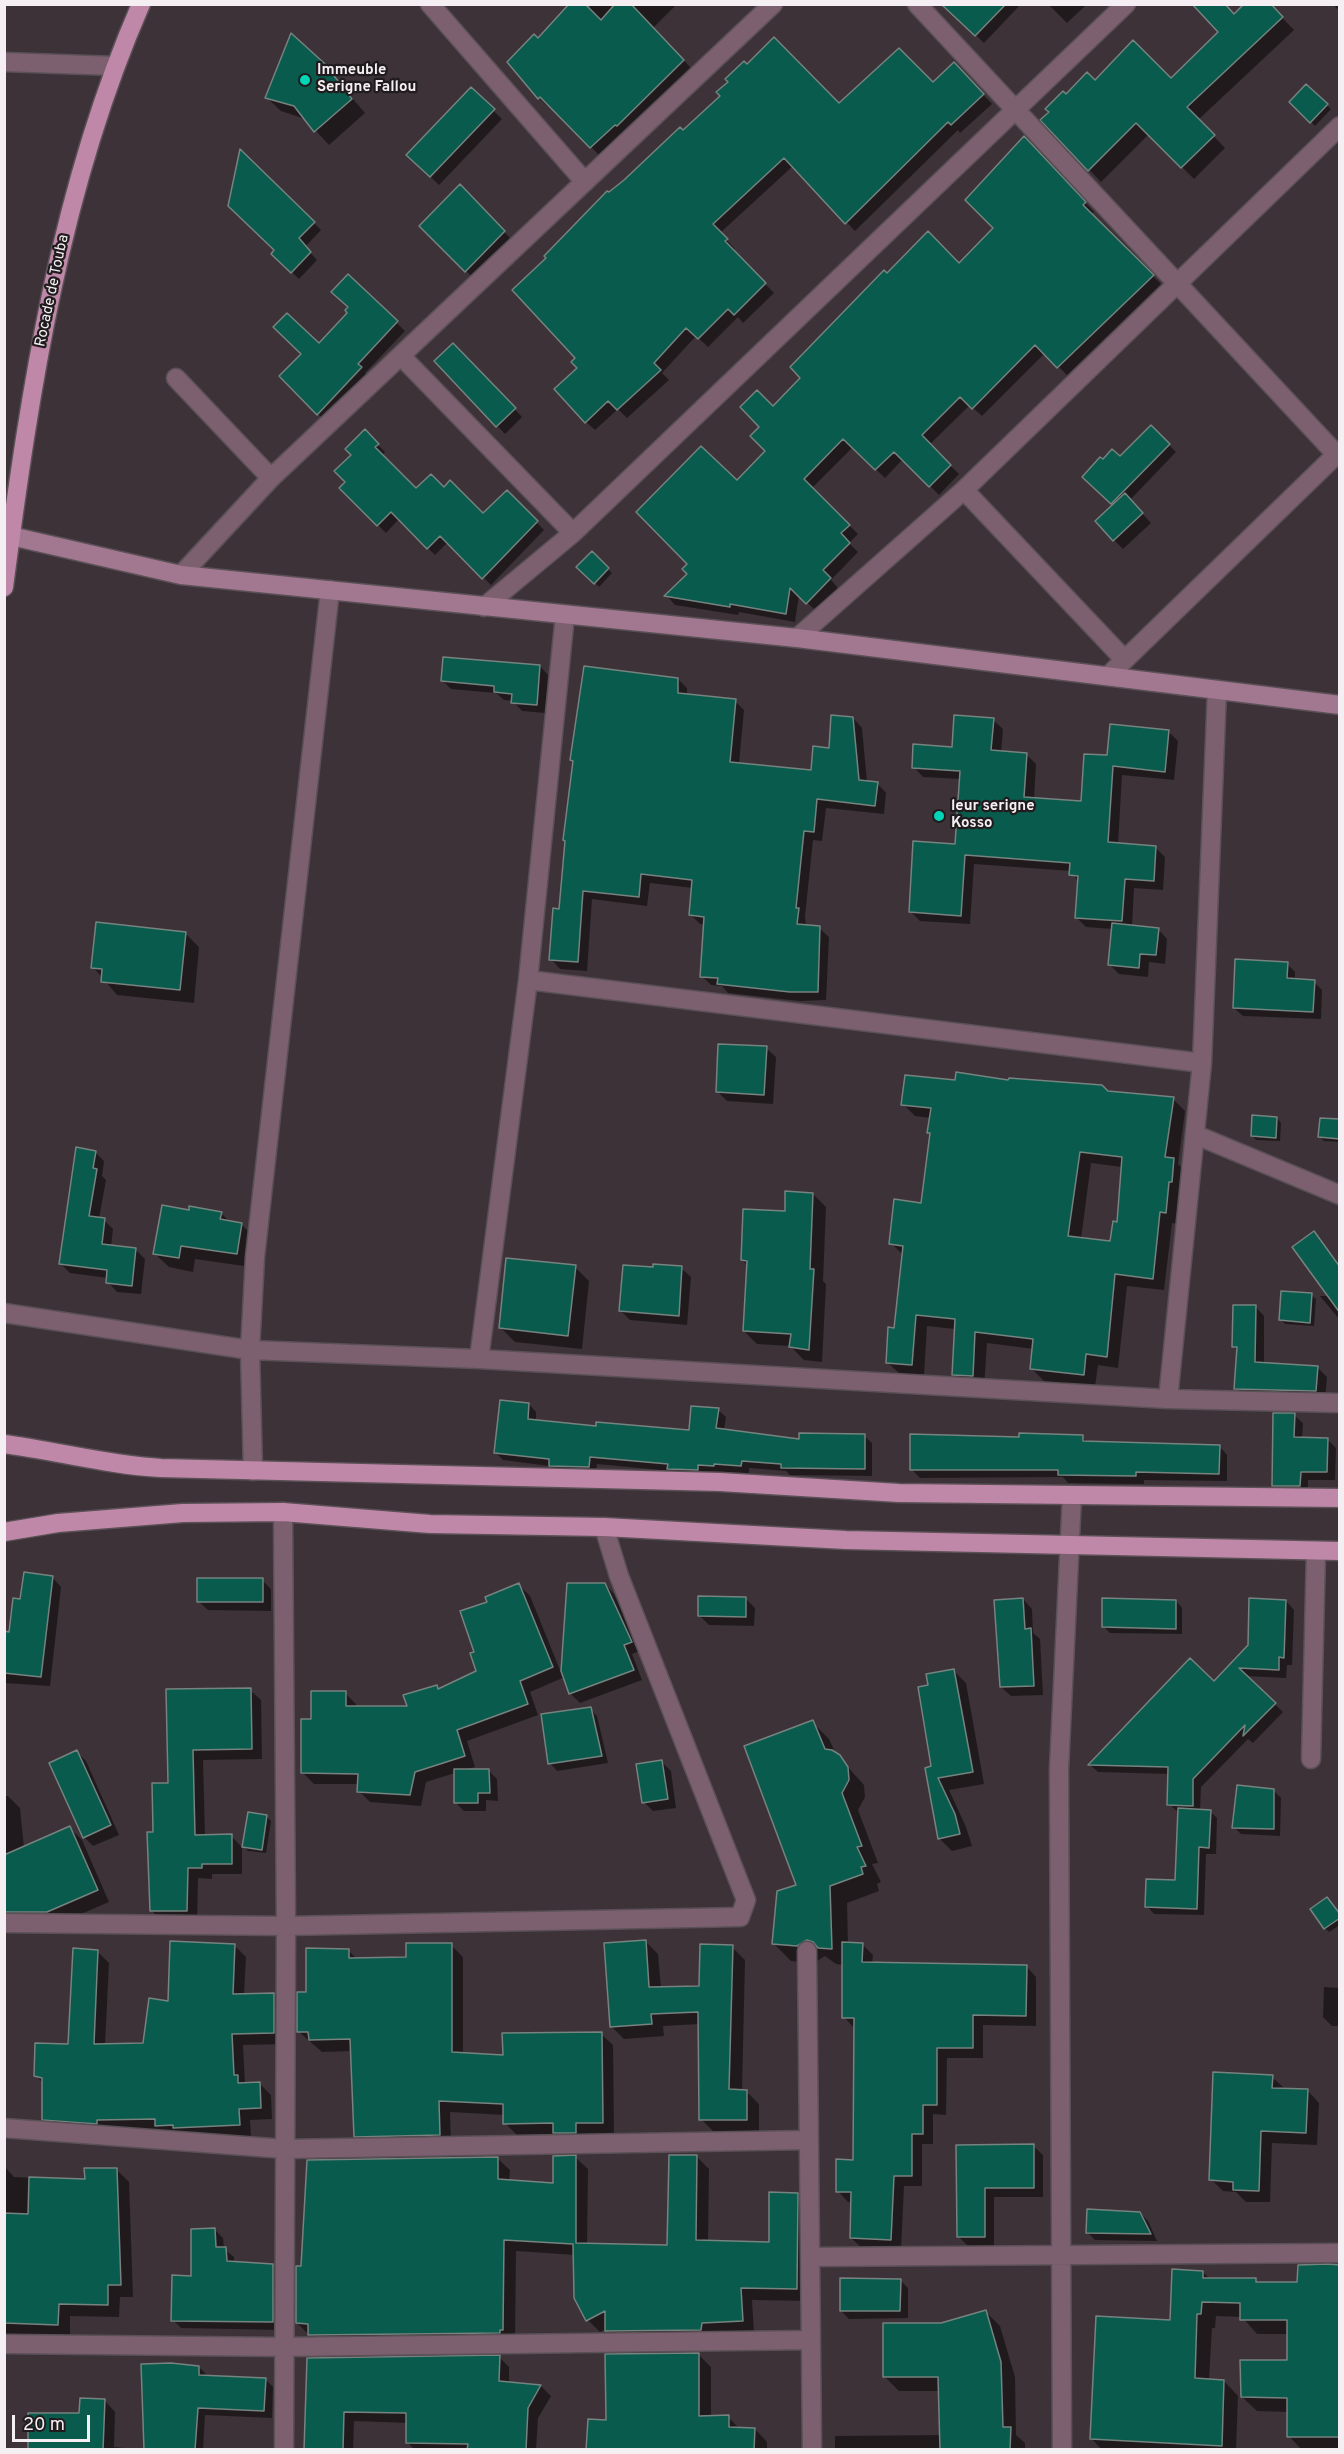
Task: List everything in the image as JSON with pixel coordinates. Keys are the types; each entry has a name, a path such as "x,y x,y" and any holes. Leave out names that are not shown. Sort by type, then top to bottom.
{"main road":[{"name":"Rocade de Touba","path":"4,587 11,536 11,481 30,403 54,277 84,162 116,66 141,4"},
{"path":"4,1444 60,1452 122,1466 720,1482 899,1493 1340,1498"},
{"path":"4,1532 48,1524 183,1513 283,1512 430,1524 604,1527 846,1540 1340,1551"}],"street":[{"path":"182,575 271,478 773,4"},
{"path":"917,4 1338,453 1123,658 1108,676"},
{"path":"484,607 573,533 1126,4"},
{"path":"434,6 585,182"},
{"path":"4,62 116,66"},
{"path":"797,638 964,490 1340,126"},
{"path":"401,356 573,533"},
{"path":"177,378 271,478"},
{"path":"964,490 1123,658"},
{"path":"11,536 182,575 797,638 1340,705"},
{"path":"253,1471 250,1350 255,1257 330,590"},
{"path":"479,1359 528,980 565,615"},
{"path":"1168,1399 1202,1063 1218,690"},
{"path":"528,980 1202,1063"},
{"path":"1196,1135 1340,1195"},
{"path":"4,1313 250,1350 479,1359 1168,1399 1340,1403"},
{"path":"1062,2450 1059,1769 1072,1495"},
{"path":"283,1512 286,1926 284,2450"},
{"path":"4,1923 286,1926 740,1917 746,1900 619,1576 604,1527"},
{"path":"1311,1759 1316,1551"},
{"path":"807,1951 812,2257 812,2450"},
{"path":"4,2128 285,2149 809,2140"},
{"path":"812,2257 1340,2253"},
{"path":"4,2344 285,2348 811,2340"}],"building":[{"path":"569,4 585,4 601,20 615,4 631,4 684,60 617,126 615,125 590,148 540,97 538,99 507,62 534,34 538,38"},
{"path":"941,4 1006,4 975,36"},
{"path":"1192,4 1225,4 1234,14 1244,4 1271,4 1283,17 1187,107 1215,135 1181,168 1136,123 1088,171 1040,120 1049,112 1045,109 1063,91 1066,94 1087,72 1095,80 1133,40 1171,78 1218,32"},
{"name":"Immeuble Serigne Fallou","path":"291,33 324,63 352,99 314,132 294,106 265,98"},
{"path":"774,37 839,103 899,48 933,82 954,62 984,94 951,125 948,122 845,224 784,158 713,224 728,239 725,241 766,283 734,315 728,309 698,339 686,328 654,363 661,370 617,410 608,401 585,423 554,389 577,368 571,362 575,358 512,290 546,258 544,256 607,191 609,192 624,180 680,127 683,130 720,96 716,92 728,82 725,79 744,61 747,64"},
{"path":"1306,84 1328,104 1310,123 1289,102"},
{"path":"471,87 495,109 430,177 406,155"},
{"path":"1024,136 1086,202 1083,205 1154,275 1057,368 1035,345 972,409 960,397 922,435 951,465 929,487 894,452 875,470 843,439 804,479 850,525 841,533 850,543 823,570 831,578 806,604 790,588 786,614 664,596 687,574 682,569 687,564 636,512 701,446 737,480 765,451 750,436 759,427 740,407 757,390 773,406 800,378 790,367 884,270 887,273 928,231 959,263 993,228 965,200"},
{"path":"240,149 315,222 299,238 311,252 291,273 271,254 274,250 228,206"},
{"path":"460,184 505,231 465,272 419,226"},
{"path":"348,274 398,321 358,364 362,367 317,415 279,376 301,354 273,327 287,313 319,343 347,313 345,310 348,307 331,292"},
{"path":"453,343 516,408 496,427 434,361"},
{"path":"1151,425 1170,444 1111,504 1082,477 1100,457 1103,459 1112,449 1120,456"},
{"path":"365,429 379,444 375,447 416,488 431,474 444,487 450,480 483,513 507,490 538,521 482,579 440,536 427,549 391,512 377,526 339,488 345,482 334,471 351,455 345,449"},
{"path":"1125,493 1143,513 1113,541 1095,521"},
{"path":"592,551 609,568 594,584 576,567"},
{"path":"443,657 540,665 537,705 511,703 512,694 494,692 494,686 441,681"},
{"path":"584,666 678,678 678,693 736,699 730,762 811,770 813,746 829,748 831,715 853,717 859,780 878,782 875,806 817,799 814,832 804,831 796,908 799,908 797,924 820,926 818,992 790,992 717,984 718,978 700,977 704,917 689,915 692,880 641,874 639,897 583,891 578,962 549,960 553,908 559,909 565,841 563,840 573,761 570,760"},
{"path":"954,715 994,718 991,750 1027,753 1024,797 1081,801 1084,754 1107,755 1110,724 1169,730 1165,772 1113,766 1108,842 1156,846 1154,881 1125,879 1122,921 1075,918 1078,876 1069,875 1070,863 965,855 961,916 909,912 913,841 955,844 960,771 912,768 913,744 952,747"},
{"path":"96,922 186,932 180,990 101,982 102,969 91,968"},
{"path":"1112,923 1159,928 1156,955 1140,954 1139,968 1108,965"},
{"path":"1235,959 1288,962 1287,978 1315,980 1313,1012 1233,1008"},
{"path":"718,1044 767,1046 764,1095 716,1092"},
{"path":"956,1072 1008,1080 1009,1078 1102,1085 1108,1091 1174,1097 1165,1157 1174,1158 1172,1182 1169,1182 1166,1213 1160,1212 1153,1279 1115,1274 1107,1357 1086,1354 1084,1375 1030,1369 1033,1339 975,1332 973,1376 952,1375 955,1319 916,1315 912,1365 886,1363 888,1327 894,1328 903,1246 889,1244 894,1199 921,1203 930,1133 927,1133 931,1108 901,1105 905,1075 955,1080","holes":["1080,1152 1122,1157 1117,1222 1113,1221 1110,1241 1068,1236"]},
{"path":"1252,1115 1277,1117 1276,1138 1251,1136"},
{"path":"1320,1118 1340,1119 1340,1139 1318,1137"},
{"path":"76,1147 96,1151 93,1168 97,1169 89,1216 105,1218 102,1244 136,1248 132,1286 106,1283 107,1270 59,1264"},
{"path":"785,1191 813,1193 810,1269 814,1269 809,1350 789,1347 791,1334 743,1331 747,1261 741,1260 743,1209 785,1211"},
{"path":"162,1205 189,1210 189,1206 222,1212 220,1219 242,1223 237,1254 181,1246 179,1258 153,1254"},
{"path":"1314,1231 1340,1267 1340,1313 1292,1247"},
{"path":"506,1258 576,1265 568,1336 499,1328"},
{"path":"653,1264 682,1266 679,1316 619,1311 623,1265 653,1267"},
{"path":"1281,1291 1312,1293 1310,1323 1279,1320"},
{"path":"1233,1305 1256,1305 1255,1362 1318,1366 1316,1391 1234,1389 1237,1347 1232,1347"},
{"path":"500,1400 529,1403 528,1419 596,1426 596,1422 689,1430 691,1406 719,1408 716,1428 799,1439 799,1433 865,1434 865,1469 781,1468 781,1464 742,1461 741,1466 714,1464 714,1466 698,1465 698,1470 667,1469 668,1464 590,1457 589,1467 549,1466 549,1459 494,1453"},
{"path":"1273,1413 1295,1413 1294,1437 1328,1438 1327,1472 1301,1472 1300,1486 1272,1486"},
{"path":"1019,1433 1083,1435 1083,1441 1220,1445 1219,1474 1136,1472 1136,1476 1058,1475 1058,1470 910,1470 910,1434 1019,1437"},
{"path":"24,1572 53,1576 41,1677 4,1673 4,1631 9,1632 13,1598 20,1599"},
{"path":"197,1578 263,1578 263,1602 197,1602"},
{"path":"519,1583 553,1667 520,1681 528,1704 457,1730 465,1756 415,1772 410,1795 357,1792 358,1774 301,1773 301,1719 311,1719 311,1691 346,1691 346,1706 407,1706 403,1695 437,1685 438,1689 476,1671 470,1653 474,1652 460,1611 487,1602 485,1597"},
{"path":"567,1583 605,1583 632,1642 624,1645 634,1670 569,1694 561,1671"},
{"path":"698,1596 746,1597 746,1617 698,1616"},
{"path":"1023,1598 1025,1629 1031,1628 1034,1686 1000,1687 994,1600"},
{"path":"1102,1598 1176,1600 1176,1629 1102,1627"},
{"path":"1249,1598 1286,1600 1284,1658 1279,1657 1279,1670 1239,1668 1276,1703 1243,1736 1245,1725 1193,1779 1193,1806 1167,1805 1168,1767 1088,1765 1190,1658 1214,1681 1248,1645"},
{"path":"954,1669 973,1772 938,1778 955,1814 960,1834 938,1839 925,1768 931,1766 918,1687 928,1685 926,1674"},
{"path":"251,1688 252,1749 193,1750 195,1835 232,1834 232,1864 202,1864 202,1868 188,1868 187,1911 150,1911 147,1832 153,1832 152,1783 168,1783 166,1689"},
{"path":"591,1707 602,1756 548,1764 541,1714"},
{"path":"813,1720 825,1749 840,1755 848,1767 849,1780 842,1793 862,1846 857,1847 866,1866 861,1867 863,1874 830,1886 832,1949 818,1948 813,1942 807,1940 797,1946 772,1944 777,1891 796,1885 744,1746"},
{"path":"77,1750 111,1825 83,1838 49,1763"},
{"path":"662,1760 668,1799 642,1803 636,1764"},
{"path":"454,1769 489,1769 490,1793 478,1793 478,1803 454,1803"},
{"path":"1237,1785 1274,1789 1274,1829 1232,1828"},
{"path":"1178,1808 1211,1810 1209,1848 1199,1847 1197,1909 1145,1907 1146,1879 1175,1880"},
{"path":"248,1812 267,1815 262,1850 242,1847"},
{"path":"70,1826 98,1890 47,1912 4,1912 4,1855"},
{"path":"1327,1897 1340,1914 1340,1918 1324,1929 1310,1909"},
{"path":"646,1940 649,1987 699,1986 700,1944 733,1945 729,2089 747,2090 747,2120 699,2120 698,2012 651,2014 652,2024 610,2027 604,1943"},
{"path":"170,1941 235,1944 233,1994 274,1993 274,2033 232,2034 234,2075 238,2075 238,2083 260,2082 261,2108 239,2109 240,2125 173,2128 173,2125 155,2126 155,2119 97,2120 97,2124 42,2120 42,2078 34,2076 35,2043 68,2044 73,1948 98,1950 94,2044 143,2043 149,1998 168,2001"},
{"path":"842,1942 863,1943 862,1962 1027,1965 1026,2016 973,2015 973,2048 937,2048 937,2105 923,2105 923,2134 912,2134 912,2176 894,2176 891,2240 850,2238 851,2192 836,2192 836,2159 853,2160 854,2018 842,2018"},
{"path":"406,1943 452,1943 452,2052 503,2055 502,2033 602,2032 603,2123 576,2123 576,2133 553,2133 553,2123 503,2124 503,2104 439,2101 440,2135 354,2137 350,2039 309,2040 308,2032 297,2032 297,1992 306,1992 306,1948 349,1949 349,1958 406,1957"},
{"path":"1213,2072 1273,2075 1272,2088 1308,2089 1306,2133 1261,2131 1259,2191 1233,2190 1233,2182 1209,2180"},
{"path":"1034,2144 1034,2188 985,2188 985,2237 957,2237 956,2145"},
{"path":"576,2155 576,2243 667,2245 669,2155 697,2155 696,2240 769,2242 769,2192 798,2193 797,2289 741,2288 743,2321 702,2323 701,2330 605,2331 605,2311 586,2321 574,2298 573,2244 504,2240 503,2330 500,2330 500,2333 308,2335 308,2324 296,2323 296,2266 301,2266 307,2160 498,2157 498,2179 553,2183 553,2156"},
{"path":"84,2168 117,2168 121,2285 108,2285 108,2305 59,2304 58,2325 4,2323 4,2213 28,2214 29,2177 85,2179"},
{"path":"1087,2209 1140,2212 1151,2234 1086,2233"},
{"path":"215,2228 216,2247 226,2247 227,2261 273,2264 273,2322 171,2321 172,2275 191,2276 191,2229"},
{"path":"1298,2265 1340,2265 1340,2437 1287,2437 1287,2398 1241,2397 1240,2360 1287,2360 1287,2320 1240,2320 1240,2303 1202,2302 1201,2314 1197,2314 1195,2378 1224,2380 1222,2446 1090,2439 1096,2316 1170,2320 1172,2269 1203,2271 1203,2278 1256,2278 1256,2282 1297,2282"},
{"path":"840,2278 901,2279 900,2311 840,2311"},
{"path":"986,2310 1001,2362 1003,2427 1011,2427 1010,2450 940,2450 938,2377 883,2377 883,2323 941,2323"},
{"path":"699,2353 699,2416 729,2415 729,2427 755,2428 754,2450 586,2450 588,2419 606,2420 605,2354"},
{"path":"500,2355 499,2381 541,2385 528,2408 526,2450 467,2450 468,2444 406,2443 406,2413 344,2412 343,2450 304,2450 307,2358"},
{"path":"171,2363 199,2366 199,2375 266,2378 264,2411 198,2408 195,2450 144,2450 141,2364"},
{"path":"80,2398 105,2399 103,2450 28,2450 28,2413 79,2413"}],"place":[{"name":"Immeuble Serigne Fallou","path":"305,80"},
{"name":"leur serigne Kosso","path":"939,816"}]}
